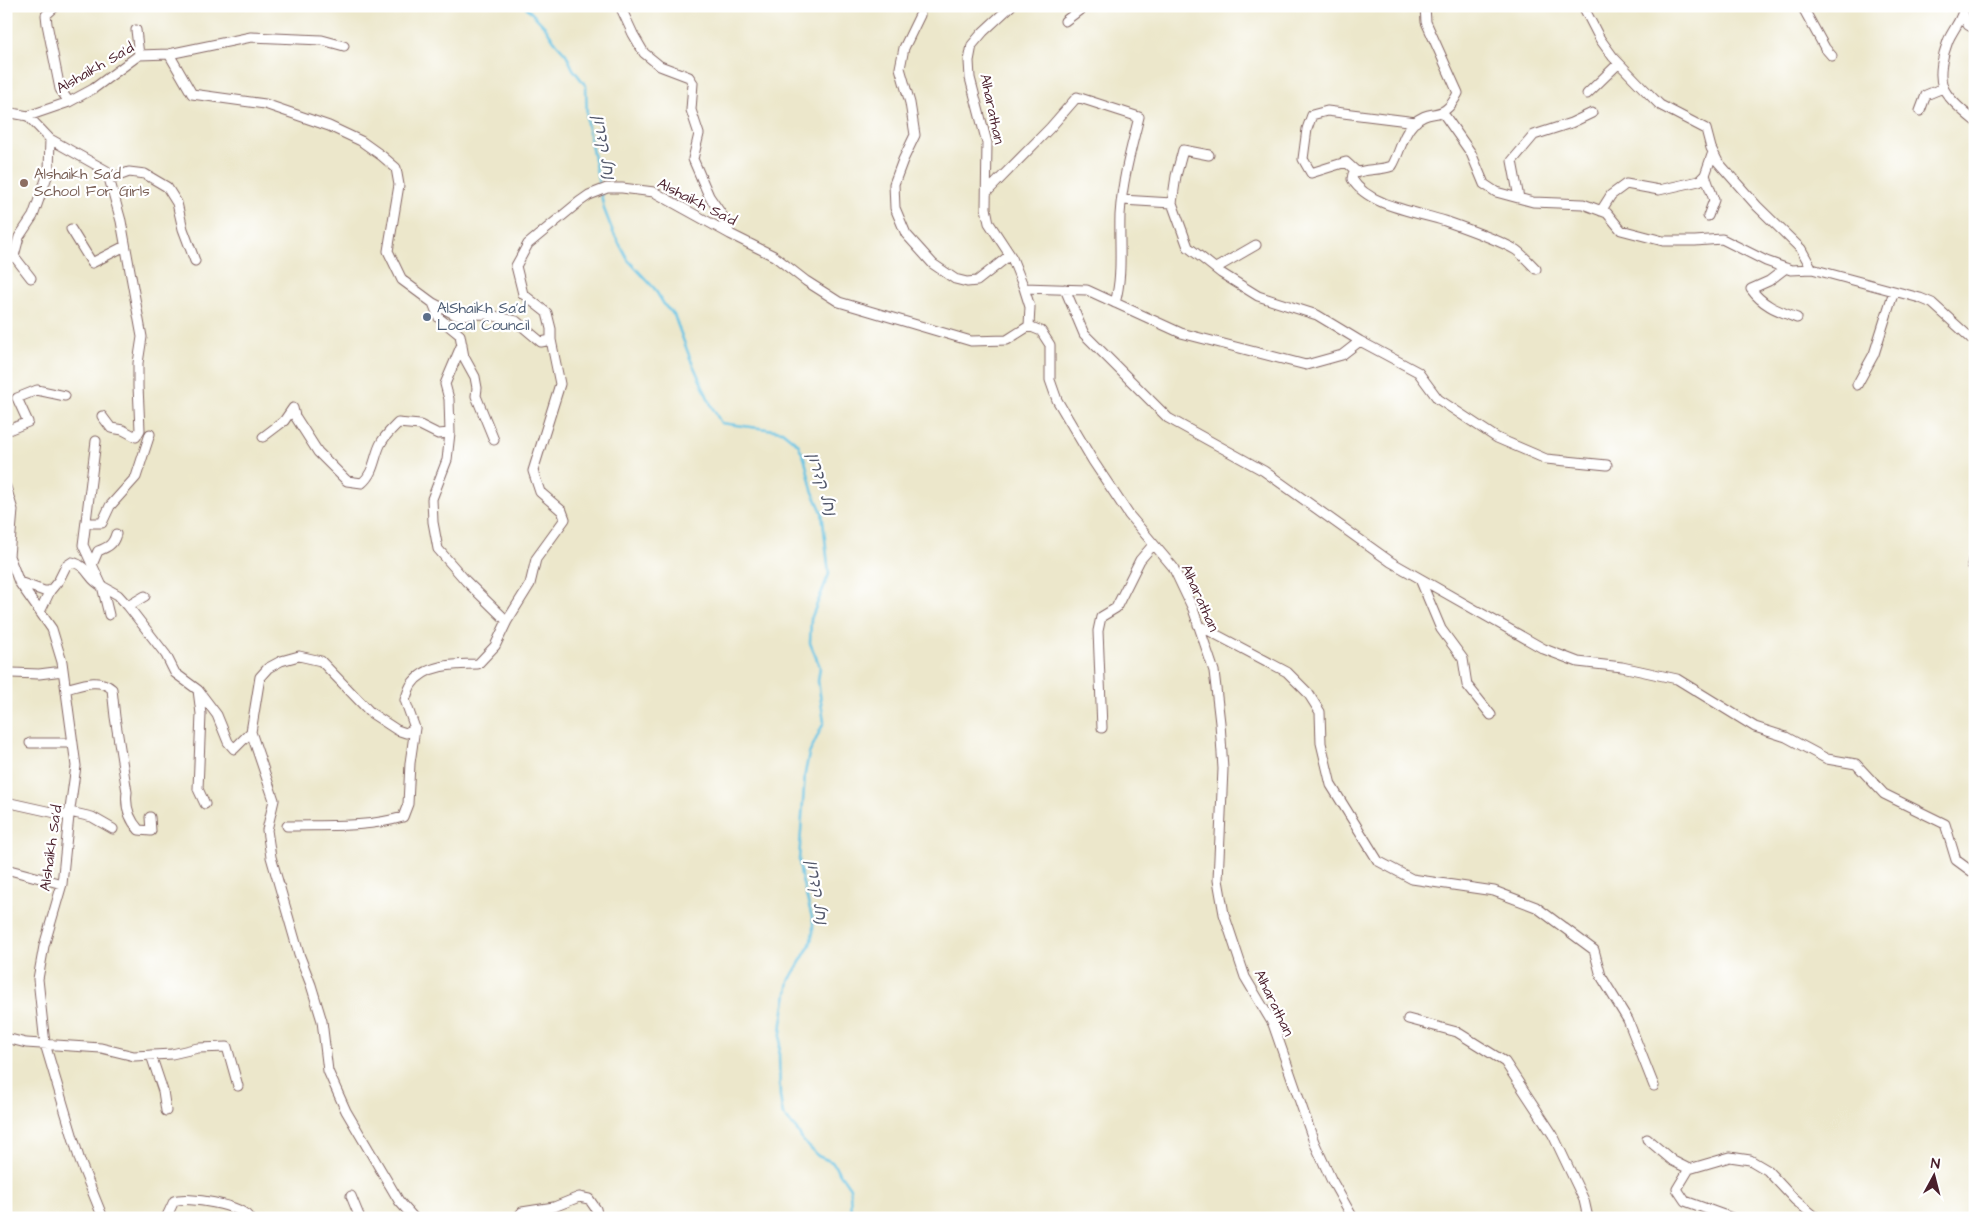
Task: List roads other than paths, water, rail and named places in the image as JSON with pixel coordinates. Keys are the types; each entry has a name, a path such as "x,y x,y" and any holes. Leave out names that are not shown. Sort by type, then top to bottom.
{"street":[{"path":"56,6 46,15 47,24 60,89 69,102"},
{"path":"620,6 644,53 660,66 689,77 693,83 691,110 699,134 694,159 709,196 722,214 730,234"},
{"name":"Alharathan","path":"1011,6 972,44 969,60 970,78 987,143 986,208 989,223 1010,255 1024,288 1030,307 1029,326 1041,331 1050,344 1050,380 1057,400 1093,461 1129,515 1173,567 1193,609 1214,670 1220,722 1223,769 1218,880 1224,914 1245,977 1273,1024 1314,1142 1331,1179 1353,1218"},
{"path":"1065,21 1085,6"},
{"path":"1425,6 1426,22 1458,93 1452,105 1443,113 1422,116 1411,126 1392,166 1384,169 1357,172 1353,174 1352,179 1356,185 1375,198 1393,206 1444,221 1517,251 1536,269"},
{"path":"1583,6 1600,40 1619,63 1660,105 1706,129 1718,162 1757,206 1801,249 1812,269"},
{"path":"1802,6 1825,48 1832,56"},
{"path":"1963,10 1968,25 1975,29"},
{"path":"1963,10 1948,42 1941,70 1943,88 1960,108 1975,120"},
{"path":"920,15 904,48 900,68 910,103 916,135 903,160 894,184 895,208 906,234 933,264 955,279 967,282 977,281 1010,255"},
{"path":"136,30 139,56"},
{"name":"Alshaikh Sa'd","path":"6,112 28,116 69,102 93,89 139,56 169,54 251,36 322,40 344,46"},
{"path":"169,54 192,94 265,104 325,124 361,141 396,168 400,185 388,250 402,280 432,303 456,315 486,314 516,321 541,342 551,340"},
{"path":"1587,94 1619,63"},
{"path":"1920,110 1926,95 1943,88"},
{"path":"987,192 1050,128 1077,97 1139,117 1127,164 1120,213 1120,286 1115,303"},
{"path":"1357,172 1346,162 1311,173 1303,159 1307,129 1312,114 1327,111 1416,122"},
{"path":"1443,113 1471,153 1484,184 1496,192 1533,202 1583,204 1607,213 1621,230 1663,240 1695,241 1722,238 1766,261 1791,270 1812,269 1894,291 1932,303 1975,342"},
{"path":"1519,198 1512,161 1534,135 1571,124 1592,113"},
{"path":"28,116 50,139 107,171 110,179 142,337 138,363 140,430 136,437 123,430 110,428 102,416"},
{"path":"31,278 14,256 19,237 33,216 49,172 50,139"},
{"path":"1209,156 1183,150 1176,176 1172,203 1188,247 1258,296 1317,315 1360,341 1418,372 1438,398 1497,438 1546,459 1607,465"},
{"path":"1601,211 1611,195 1626,184 1659,190 1699,180 1705,175 1713,152"},
{"path":"110,179 129,172 145,174 168,187 177,203 183,229 195,261"},
{"path":"1705,175 1714,200 1708,216"},
{"name":"Alshaikh Sa'd","path":"507,621 530,584 536,559 565,519 562,511 540,492 533,471 560,384 551,340 551,329 547,313 523,294 516,266 528,244 589,195 607,188 654,192 774,256 806,281 839,302 971,341 1007,340 1029,326"},
{"path":"1122,200 1172,203"},
{"path":"71,228 92,263 125,246"},
{"path":"1216,268 1256,245"},
{"path":"1786,268 1769,281 1751,289 1757,298 1773,309 1797,318"},
{"path":"1024,288 1087,290 1182,334 1306,365 1342,355 1360,341"},
{"path":"1065,288 1084,334 1168,418 1264,471 1390,562 1544,649 1578,662 1622,667 1677,678 1756,727 1786,737 1827,759 1856,764 1884,794 1944,824 1956,860 1975,874"},
{"path":"1858,385 1874,354 1894,291"},
{"path":"432,303 439,318 460,335 464,357 477,388 476,396 494,440"},
{"path":"287,826 352,824 388,821 402,817 408,804 410,763 415,728 405,700 412,685 427,670 460,664 478,664 495,646 507,621 466,581 438,549 433,522 432,499 447,460 450,433 449,400 445,384 462,344"},
{"path":"6,431 28,422 17,398 38,390 65,396"},
{"path":"263,437 284,421 293,408 295,416 318,452 346,481 362,483 369,477 379,446 386,434 398,423 420,425 438,434 450,433"},
{"path":"86,523 102,523 110,506 136,477 150,434"},
{"path":"96,440 84,545 102,586 109,615"},
{"name":"Alshaikh Sa'd","path":"6,486 13,510 8,556 18,582 52,630 63,671 76,766 62,884 44,946 38,978 46,1044 80,1161 103,1218"},
{"path":"92,565 98,551 109,547 114,542 116,534"},
{"path":"1102,728 1098,631 1101,617 1116,608 1140,560 1153,545"},
{"path":"1972,565 1975,549"},
{"path":"40,612 50,591 59,580 66,566 72,562 84,567 95,583 118,595 166,655 175,673 198,690 217,716 228,742 234,749 251,732"},
{"path":"1420,579 1441,628 1463,660 1467,685 1491,715"},
{"path":"18,582 44,592 50,591"},
{"path":"128,606 145,596"},
{"path":"1198,625 1287,672 1308,692 1320,712 1321,743 1331,785 1378,861 1412,880 1494,891 1536,907 1594,950 1601,976 1628,1020 1654,1086"},
{"path":"414,1218 399,1201 346,1111 328,1071 322,1021 299,954 271,857 267,830 274,800 251,732 260,677 268,668 280,661 299,656 321,661 371,713 396,730 406,733 415,728"},
{"path":"12,673 39,674 63,671"},
{"path":"66,689 90,683 106,683 112,689 114,717 127,792 125,805 133,823 139,830 151,831 150,817"},
{"path":"198,690 200,714 198,789 205,804"},
{"path":"30,743 73,743"},
{"path":"6,802 69,814 92,816 113,829"},
{"path":"6,869 62,884"},
{"path":"1408,1019 1457,1032 1505,1062 1553,1135 1584,1200 1588,1218"},
{"path":"6,1038 26,1043 101,1048 134,1056 172,1054 198,1048 227,1047 238,1086"},
{"path":"151,1055 163,1092 166,1110"},
{"path":"1647,1139 1673,1161 1689,1170"},
{"path":"1732,1218 1685,1201 1678,1189 1689,1170 1730,1157 1750,1160 1766,1170 1795,1200 1817,1218"},
{"path":"351,1196 360,1218"},
{"path":"517,1218 522,1212 554,1207 579,1197 589,1199 596,1209 598,1218"},
{"path":"166,1218 174,1201 180,1198 216,1203 247,1214 249,1218"}],"waterway":[{"name":"נחל קדרון","path":"525,6 546,28 566,54 573,69 586,86 587,124 604,209 613,232 628,260 654,288 665,306 674,315 690,358 721,423 782,431 798,444 805,460 812,490 822,512 829,574 811,619 810,643 820,667 818,681 824,722 809,754 805,773 799,860 801,876 813,921 813,932 810,945 789,981 779,1055 780,1096 783,1115 796,1129 803,1141 818,1156 832,1162 850,1188 851,1218"}],"place":[{"name":"Alshaikh Sa'd School For Girls","path":"24,183"},
{"name":"AlShaikh Sa'd Local Council","path":"427,317"}]}
